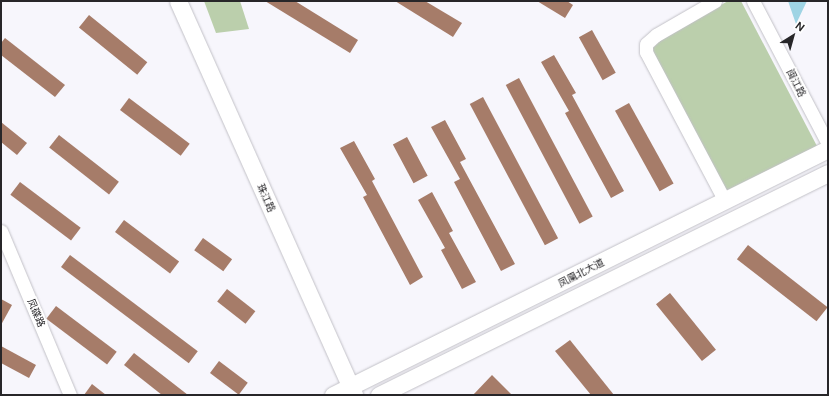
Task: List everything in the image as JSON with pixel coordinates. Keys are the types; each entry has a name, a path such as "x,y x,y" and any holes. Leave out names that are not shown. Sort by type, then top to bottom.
{"main road":[{"name":"珠江路","path":"178,1 352,392"},
{"name":"凤凰北大道","path":"333,395 352,392 828,149"},
{"name":"凤凰北大道","path":"379,395 828,173"}],"street":[{"path":"715,1 656,35 646,44 646,52 725,201"},
{"name":"闽江路","path":"754,1 828,144"},
{"name":"凤碟路","path":"1,231 70,395"}],"green space":[{"path":"204,1 240,1 249,29 216,33"},
{"path":"728,1 741,1 818,148 727,193 654,55 653,48 661,39"}],"water":[{"path":"788,1 807,1 796,24"}],"building":[{"path":"265,1 295,1 358,40 350,53"},
{"path":"395,1 425,1 462,23 453,37"},
{"path":"537,1 567,1 573,5 565,18"},
{"path":"89,15 147,62 137,75 79,27"},
{"path":"592,30 616,73 603,80 579,37"},
{"path":"5,38 65,85 55,97 1,55 1,43"},
{"path":"554,55 576,93 572,95 624,191 611,198 565,113 569,111 541,62"},
{"path":"519,78 593,217 579,224 506,85"},
{"path":"483,97 558,238 545,245 470,104"},
{"path":"129,98 190,144 181,156 120,110"},
{"path":"629,103 674,183 660,191 615,111"},
{"path":"445,120 466,159 460,162 515,264 501,271 454,182 460,179 431,127"},
{"path":"1,122 27,143 17,155 1,142"},
{"path":"59,135 119,182 109,194 49,148"},
{"path":"407,137 428,176 414,183 393,145"},
{"path":"354,141 375,179 372,181 423,277 410,285 363,197 367,195 340,148"},
{"path":"20,182 81,228 71,241 10,195"},
{"path":"432,192 453,231 449,233 476,282 462,289 441,250 445,248 418,200"},
{"path":"124,220 179,262 170,274 115,232"},
{"path":"203,238 232,259 223,271 194,250"},
{"path":"748,245 828,307 817,321 737,259"},
{"path":"70,255 198,351 189,363 61,267"},
{"path":"227,289 255,311 246,324 217,302"},
{"path":"670,293 716,350 702,361 656,304"},
{"path":"1,299 12,305 1,325"},
{"path":"56,306 117,352 107,365 46,319"},
{"path":"570,340 614,395 591,395 555,351"},
{"path":"1,346 36,365 29,378 1,363"},
{"path":"134,353 188,395 162,395 124,365"},
{"path":"219,361 248,383 239,395 210,373"},
{"path":"492,375 512,395 473,395"},
{"path":"92,384 106,395 84,395"}]}
